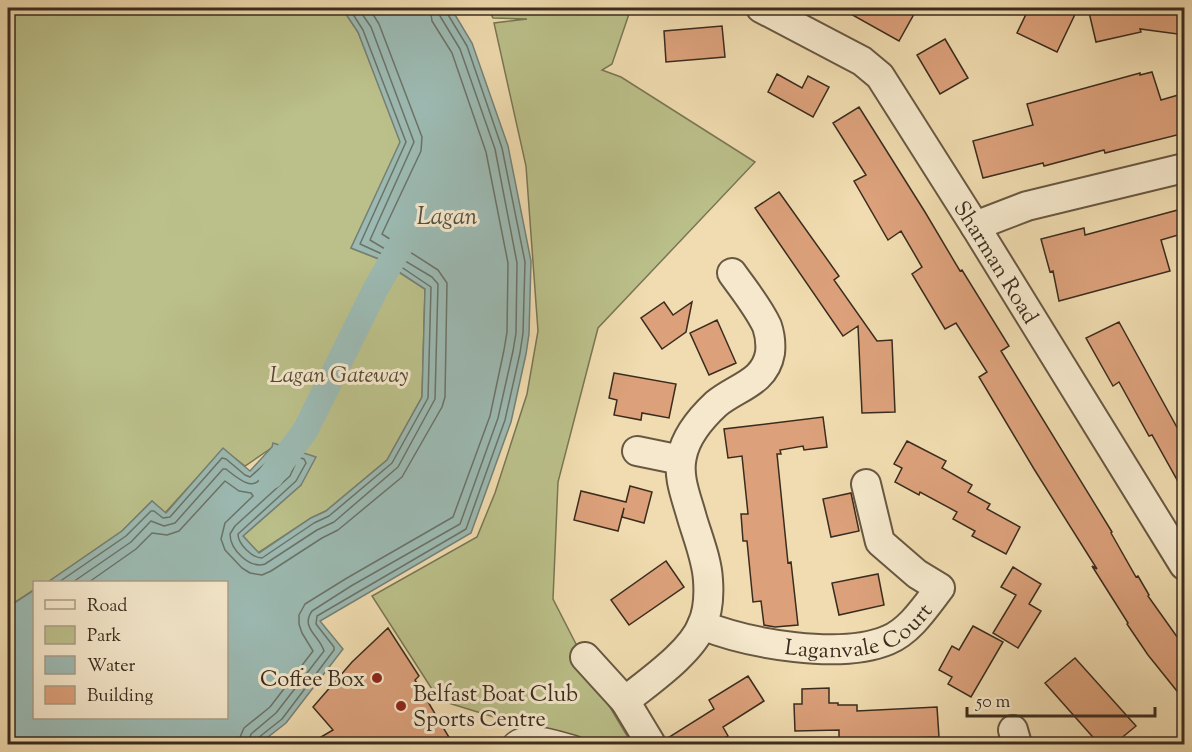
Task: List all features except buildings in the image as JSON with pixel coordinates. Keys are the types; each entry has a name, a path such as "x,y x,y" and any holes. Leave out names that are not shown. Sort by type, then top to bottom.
{"street":[{"name":"Sharman Road","path":"761,8 862,62 880,76 1185,565"},
{"path":"975,226 1027,206 1185,168"},
{"path":"625,701 691,642 702,625 707,604 708,579 680,474 683,449 701,419 717,403 754,382 763,372 769,357 771,345 768,328 732,273"},
{"path":"637,451 681,460"},
{"name":"Laganvale Court","path":"702,625 728,635 761,643 801,648 864,647 889,640 909,625 940,588 917,574 880,542 866,484"},
{"path":"585,657 625,701 651,744"}],"lane":[{"path":"508,744 524,735 541,734 576,744"}],"green space":[{"name":"Lagan Gateway","path":"8,8 342,8 358,32 401,142 351,248 379,259 425,289 422,397 387,460 326,511 311,518 258,553 243,536 301,485 273,447 245,466 223,449 165,513 152,501 122,531 49,581 33,581 33,591 8,607"},
{"path":"488,8 631,8 612,64 602,70 621,77 755,162 598,328 558,482 553,599 599,689 632,744 544,744 536,730 439,700 372,596 477,537 495,493 527,394 538,331 526,166 494,23 527,19 493,18"}],"water":[{"name":"Lagan","path":"342,8 451,8 472,43 508,146 531,261 529,334 511,422 471,533 320,621 343,649 286,723 259,744 8,744 8,607 33,591 33,719 228,719 228,581 49,581 122,531 152,501 166,513 223,448 250,471 273,443 316,457 301,485 243,536 259,553 311,518 326,511 387,460 422,397 425,289 379,259 351,248 400,142 358,32"}],"waterway":[{"path":"271,476 305,431 376,288 406,236"}],"place":[{"name":"Coffee Box","path":"377,678"},
{"name":"Belfast Boat Club Sports Centre","path":"401,706"}]}
